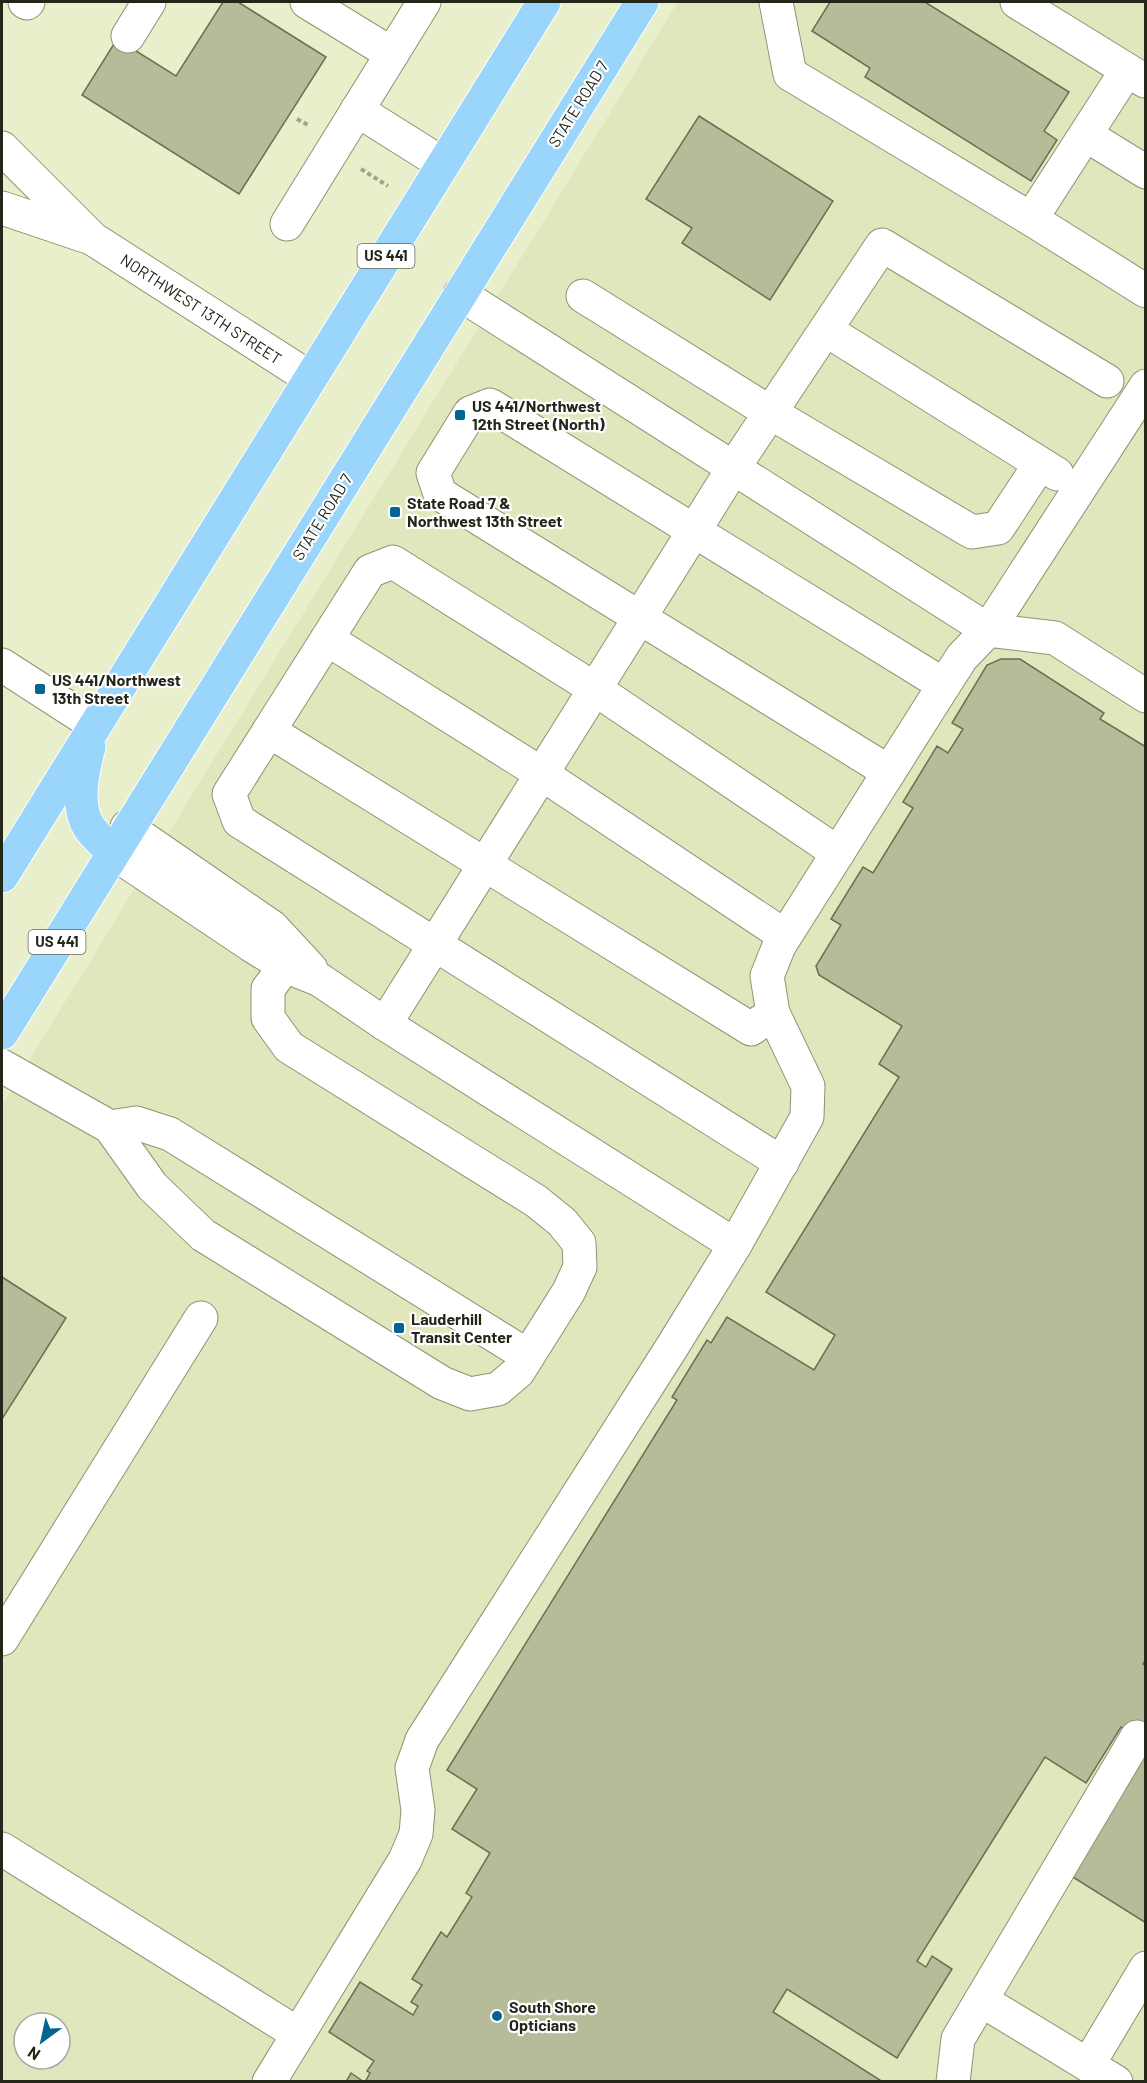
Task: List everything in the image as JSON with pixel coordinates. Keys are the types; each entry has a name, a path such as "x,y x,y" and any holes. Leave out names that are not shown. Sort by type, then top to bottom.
{"main road":[{"name":"US 441","path":"2,876 544,2"},
{"name":"STATE ROAD 7","path":"2,1032 642,2"},
{"path":"95,724 82,772 82,804 88,825 120,839"}],"street":[{"path":"128,36 149,2"},
{"path":"307,2 392,54"},
{"path":"287,224 423,2"},
{"path":"776,2 790,74 1146,291"},
{"path":"1017,2 1136,76 1086,135 1031,219"},
{"path":"357,110 443,164"},
{"path":"1086,135 1146,172"},
{"name":"NORTHWEST 13TH STREET","path":"2,148 93,239 310,378"},
{"name":"NORTHWEST 13TH STREET","path":"2,208 93,239"},
{"path":"385,1024 734,467 882,245 1107,381"},
{"path":"460,294 988,630 1055,638 1146,696"},
{"path":"583,296 771,413 972,532 998,528 1040,464"},
{"path":"826,330 1079,488"},
{"path":"269,2082 405,1860 416,1834 418,1810 412,1768 422,1740 594,1472 735,1245 807,1117 808,1086 773,1013 767,976 779,946 944,684 962,657 988,630 1146,386"},
{"path":"889,772 440,494 433,473 470,413 490,405 944,684"},
{"path":"782,1162 238,820 229,794 370,571 393,562 595,689 838,853"},
{"path":"327,639 542,774 786,936"},
{"path":"2,665 95,724"},
{"path":"269,731 751,1029 773,1013"},
{"path":"120,839 285,966 320,980 385,1024 735,1245"},
{"path":"120,839 272,927 320,980"},
{"path":"2,1066 110,1126 152,1186 203,1235 442,1383 470,1394 498,1389 518,1372 569,1291 580,1267 579,1243 562,1222 536,1201 289,1047 268,1018 268,989 285,966"},
{"path":"110,1126 136,1122 170,1134 528,1356"},
{"path":"2,1639 201,1318"},
{"path":"953,2082 958,2039 1137,1737"},
{"path":"2,1849 298,2034"},
{"path":"1089,2065 1146,1968"},
{"path":"981,2000 1116,2082"}],"shaded area":[{"path":"678,2 1145,2 1145,2081 2,2081 2,1105"}],"building":[{"path":"223,2 238,2 326,57 239,194 82,95 117,39 176,76"},
{"path":"830,2 925,2 1069,92 1044,131 1057,140 1031,181 865,77 870,68 812,31"},
{"path":"699,116 833,201 770,300 682,243 692,228 646,199"},
{"path":"1001,659 1020,659 1104,713 1100,719 1146,747 1146,1659 1143,1664 1146,1665 1146,1742 1121,1727 1086,1783 1045,1757 917,1961 926,1967 932,1956 952,1969 897,2058 787,1989 773,2012 883,2082 365,2082 370,2073 367,2071 374,2061 329,2032 360,1982 413,2015 418,2006 411,2002 422,1985 412,1979 441,1932 447,1937 472,1897 466,1893 490,1853 452,1829 477,1789 447,1770 677,1400 672,1397 707,1340 711,1343 727,1317 814,1370 835,1335 766,1292 899,1077 879,1064 902,1026 819,975 816,966 841,925 831,919 863,867 873,873 913,808 903,802 937,746 948,753 963,729 952,723 987,665"},
{"path":"2,1277 66,1318 2,1419"},
{"path":"1146,1751 1146,1923 1068,1874"},
{"path":"351,2073 364,2082 346,2082"}],"place":[{"name":"US 441/Northwest 12th Street (North)","path":"460,415"},
{"name":"State Road 7 & Northwest 13th Street","path":"395,512"},
{"name":"US 441/Northwest 13th Street","path":"40,689"},
{"name":"Lauderhill Transit Center","path":"399,1328"},
{"name":"South Shore Opticians","path":"497,2016"}]}
